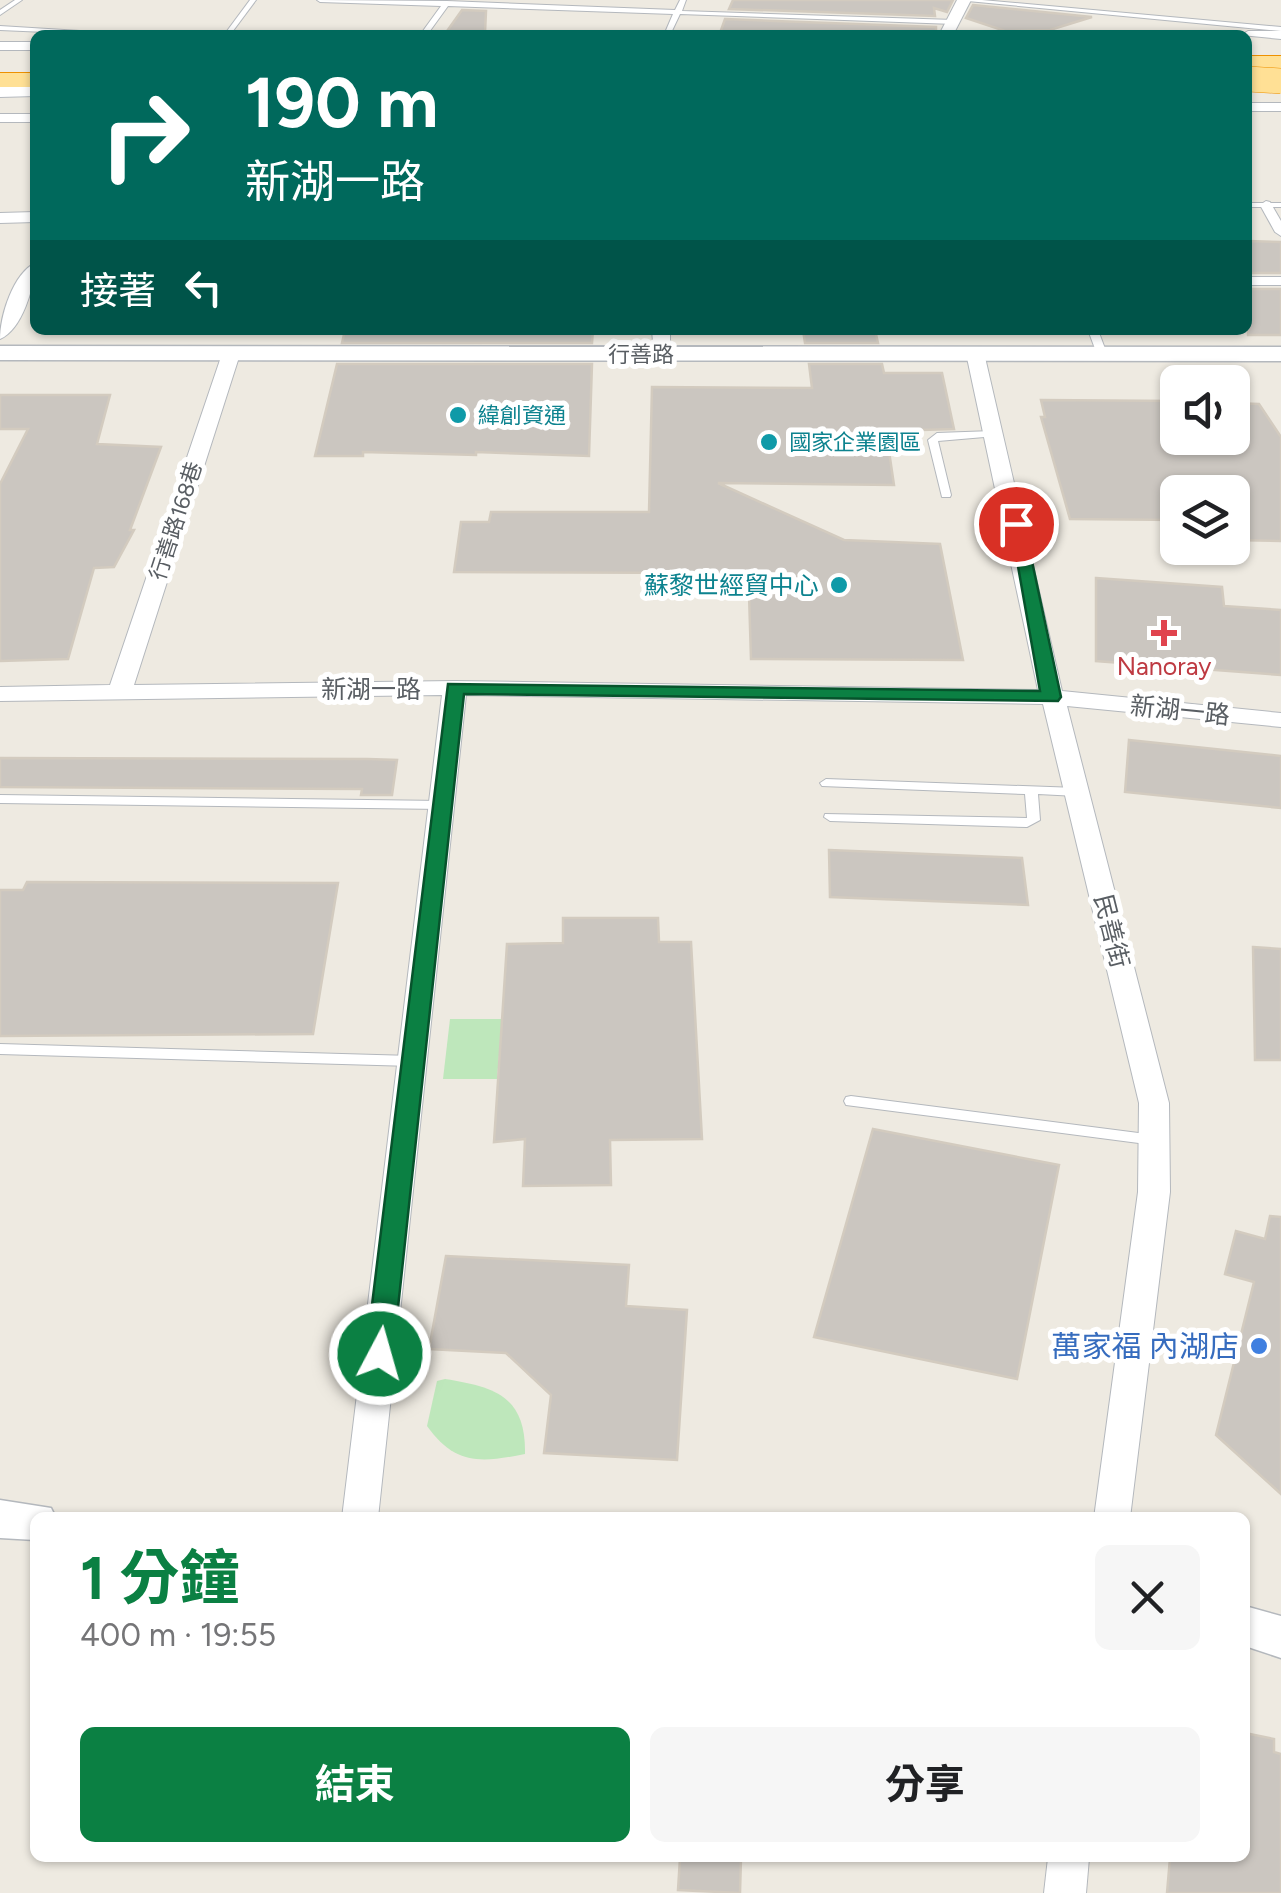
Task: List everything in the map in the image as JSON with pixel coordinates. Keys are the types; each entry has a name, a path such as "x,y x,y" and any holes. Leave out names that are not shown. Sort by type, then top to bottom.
{"highway":[{"path":"1252,71 1281,71"},
{"path":"0,74 30,74"},
{"path":"0,89 30,89"},
{"path":"1252,90 1281,92"}],"street":[{"path":"950,28 963,0"},
{"path":"1252,35 1281,32"},
{"path":"0,46 30,46"},
{"path":"1252,108 1281,107"},
{"path":"0,118 30,118"},
{"path":"1266,205 1281,232"},
{"path":"0,218 30,218"},
{"path":"0,334 30,277"},
{"path":"1252,282 1281,281"},
{"name":"行善路","path":"0,353 231,354 662,342 974,354 1281,354"},
{"name":"行善路168巷","path":"120,689 231,354"},
{"name":"民善街","path":"974,354 1051,697 1154,1103 1154,1192 1113,1512"},
{"path":"361,1512 455,688"},
{"name":"新湖一路","path":"0,694 120,689 455,688 1051,697 1281,720"},
{"path":"0,1520 30,1521"},
{"path":"1250,1627 1281,1636"},
{"path":"1066,1893 1070,1862"}],"lane":[{"path":"0,13 18,0"},
{"path":"230,30 254,0"},
{"path":"320,0 950,28"},
{"path":"669,30 683,0"},
{"path":"963,0 1152,14 1281,32"},
{"path":"1152,14 1163,0"},
{"path":"427,30 446,4"},
{"path":"0,28 32,30"},
{"path":"1252,205 1281,205"},
{"path":"1095,335 1102,354"},
{"path":"946,494 933,440 937,436 994,434"},
{"path":"826,784 1078,792"},
{"path":"830,817 1027,824 1034,820 1032,790"},
{"path":"0,798 442,804"},
{"path":"0,1049 412,1062"},
{"path":"851,1102 1154,1140"}],"green space":[{"path":"450,1019 502,1019 497,1079 443,1079"},
{"path":"437,1381 479,1386 504,1398 520,1419 525,1454 470,1458 437,1439 427,1426"}],"building":[{"path":"733,0 953,0 947,12 934,8 935,16 729,9"},
{"path":"973,5 1092,17 1050,30 1002,30 966,18"},
{"path":"462,10 486,11 485,30 448,30"},
{"path":"725,19 936,27 936,30 721,30"},
{"path":"1252,241 1281,242 1281,273 1252,273"},
{"path":"1252,289 1281,289 1281,335 1252,335"},
{"path":"344,335 593,335 592,343 342,343"},
{"path":"804,335 876,335 878,343 805,343"},
{"name":"緯創資通","path":"337,364 592,364 589,456 363,452 363,456 315,456"},
{"path":"809,364 882,364 884,373 942,373 954,429 886,431 894,485 718,483 844,540 940,544 963,660 751,659 749,594 705,573 454,572 461,522 489,522 491,512 649,512 652,387 812,388"},
{"path":"0,395 110,395 97,444 161,447 130,530 134,530 114,567 94,568 68,659 0,661 0,484 28,429 0,429"},
{"path":"1041,400 1160,401 1160,455 1250,455 1250,404 1259,404 1281,437 1281,541 1250,540 1250,475 1160,475 1160,520 1070,519 1041,417 1045,417"},
{"path":"1096,578 1222,587 1224,606 1281,610 1281,675 1096,661"},
{"path":"1129,740 1281,756 1281,808 1125,792"},
{"path":"0,758 397,760 392,795 361,795 362,789 0,787"},
{"path":"829,850 1022,858 1028,905 830,897"},
{"path":"27,882 338,883 313,1034 0,1036 0,890 23,890"},
{"path":"563,918 658,918 659,942 691,942 702,1139 610,1140 611,1185 523,1186 525,1139 494,1142 507,944 563,943"},
{"path":"1253,947 1281,949 1281,1060 1255,1060"},
{"path":"873,1129 1059,1165 1017,1379 814,1337"},
{"name":"萬家福 內湖店","path":"1270,1216 1281,1217 1281,1494 1216,1435 1254,1282 1225,1274 1236,1231 1265,1239"},
{"path":"446,1256 629,1265 626,1306 687,1310 677,1460 544,1453 551,1395 506,1353 429,1349"},
{"path":"1250,1734 1274,1739 1274,1752 1281,1754 1281,1893 1167,1893 1170,1862 1250,1862"},
{"path":"680,1862 741,1862 740,1893 678,1890"}],"place":[{"name":"緯創資通","path":"458,415"},
{"name":"國家企業園區","path":"769,442"},
{"name":"蘇黎世經貿中心","path":"839,585"},
{"name":"Nanoray","path":"1164,633"},
{"name":"萬家福 內湖店","path":"1259,1346"}],"route":[{"path":"380,1354 455,688 1051,697 1016,524"}]}
